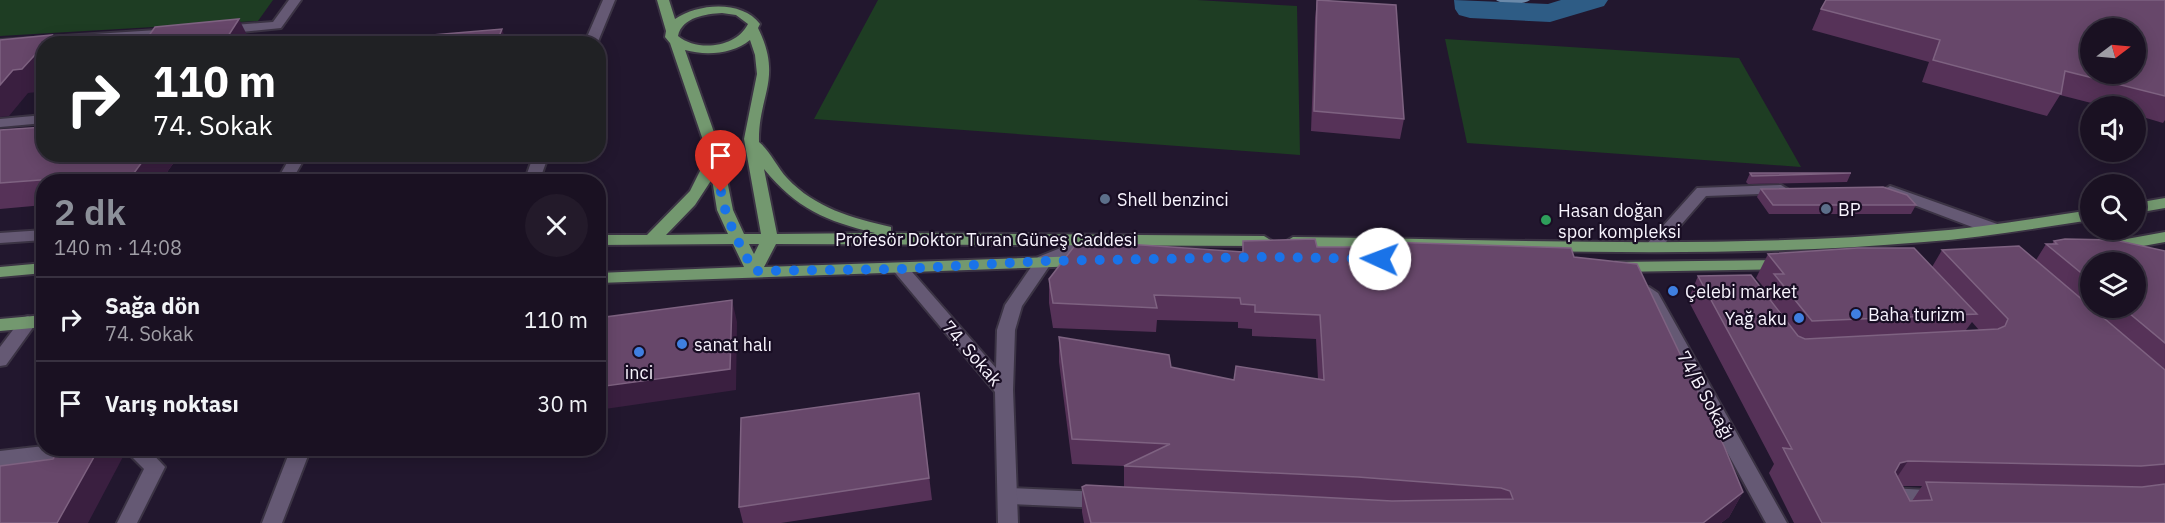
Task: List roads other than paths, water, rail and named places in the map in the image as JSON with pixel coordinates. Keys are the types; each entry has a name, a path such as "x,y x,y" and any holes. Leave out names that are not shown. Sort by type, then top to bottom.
{"main road":[{"path":"663,0 715,155 724,210 754,271"},
{"path":"733,0 754,24 753,30 762,55 764,74 751,139 770,239 754,271"},
{"path":"674,36 685,18 710,10 736,11 746,14"},
{"path":"674,36 697,50 718,48 738,42 753,30"},
{"path":"751,139 776,177 804,202 834,218 909,238"},
{"path":"653,238 685,209 706,182 715,155"},
{"path":"2146,206 2165,203"},
{"name":"Profesör Doktor Turan Güneş Caddesi","path":"606,240 909,238 1654,245 1903,239 2080,217"},
{"path":"2093,252 2165,237"},
{"path":"1241,258 1264,257"},
{"path":"1287,257 1426,260"},
{"name":"Profesör Doktor Turan Güneş Caddesi","path":"606,278 754,271 900,269 1102,260"},
{"path":"1600,266 1804,265"},
{"path":"0,272 36,269"},
{"path":"0,325 36,321"}],"street":[{"path":"208,31 277,25 295,0"},
{"path":"593,36 609,0"},
{"path":"123,36 184,32"},
{"path":"0,44 36,42"},
{"path":"0,123 36,120"},
{"path":"1869,188 1881,188 1994,229"},
{"path":"1654,245 1702,191 1797,189"},
{"path":"0,238 36,236"},
{"path":"1004,390 1006,330 1014,305 1044,261 1093,240"},
{"path":"1724,264 1738,282"},
{"name":"74/B Sokağı","path":"1635,267 1777,523"},
{"name":"74. Sokak","path":"900,269 1004,390 1009,496 1008,523"},
{"path":"0,360 36,321"},
{"path":"0,459 36,454"},
{"path":"127,523 155,467 142,456"},
{"path":"272,523 298,456"},
{"path":"1009,496 1127,502"},
{"path":"1904,523 1891,496 1960,498"}],"waterway":[{"path":"1469,0 1470,9 1550,13 1593,0"},
{"path":"1500,0 1526,0"}],"place":[{"name":"Shell benzinci","path":"1105,199"},
{"name":"BP","path":"1826,209"},
{"name":"Hasan doğan spor kompleksi","path":"1546,220"},
{"name":"Çelebi market","path":"1673,291"},
{"name":"Baha turizm","path":"1856,314"},
{"name":"Yağ aku","path":"1799,318"},
{"name":"sanat halı","path":"682,344"},
{"name":"inci","path":"639,352"}]}
